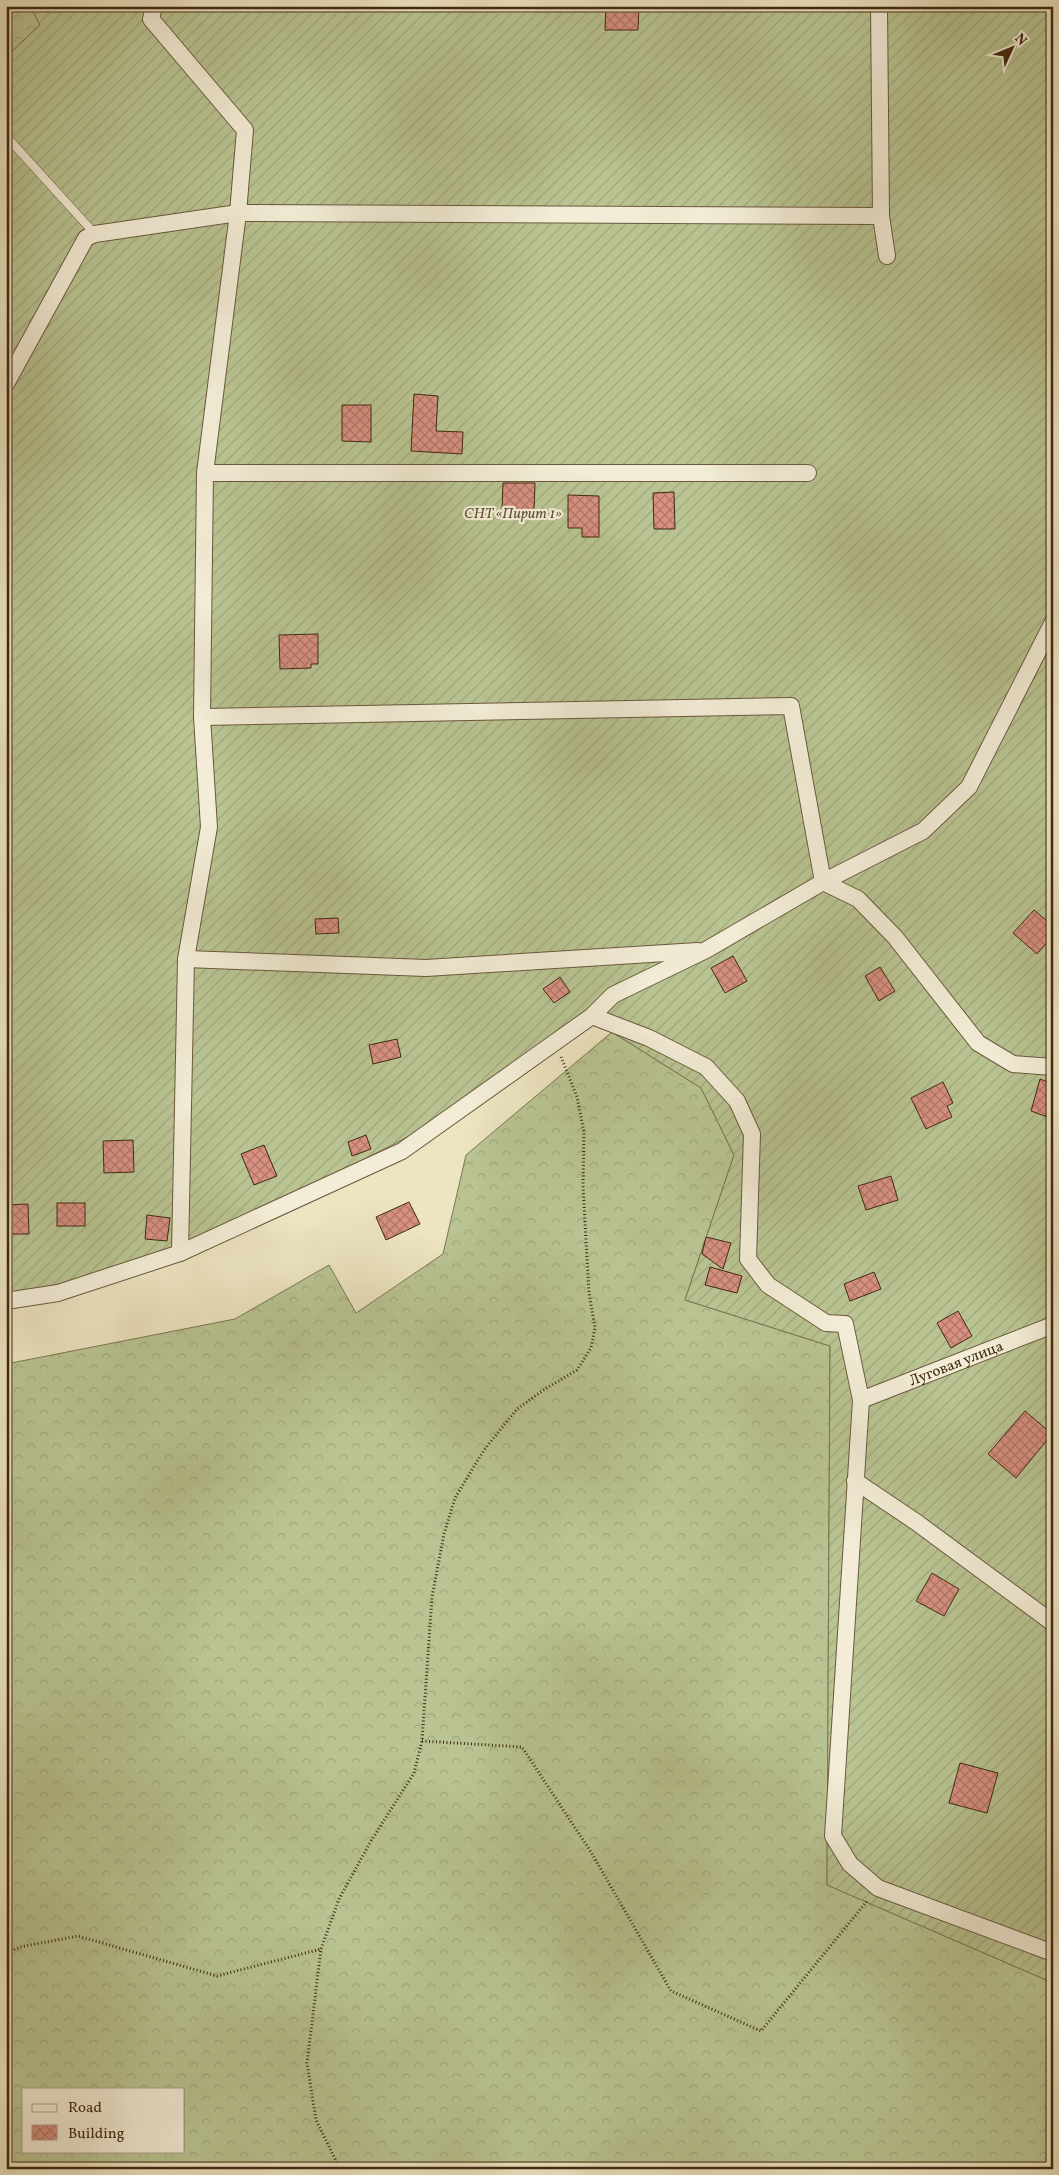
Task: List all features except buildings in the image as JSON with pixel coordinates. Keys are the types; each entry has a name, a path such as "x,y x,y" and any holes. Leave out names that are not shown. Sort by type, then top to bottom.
{"street":[{"path":"154,6 151,19 245,130 238,213 205,472 202,717 209,827 186,960 180,1253"},
{"path":"879,6 881,216 887,256"},
{"path":"6,384 86,238 95,234 238,213 881,216"},
{"path":"205,472 808,473"},
{"path":"6,1301 58,1294 180,1253 402,1151 592,1016 613,995 706,950 823,882 923,832 969,787 1053,622"},
{"path":"202,717 791,706 823,882"},
{"path":"823,882 858,898 889,931 978,1043 1013,1064 1053,1068"},
{"path":"186,960 426,968 706,950"},
{"path":"592,1016 649,1038 706,1067 737,1101 752,1134 748,1259 768,1285 826,1323 845,1324 861,1400 833,1836 850,1864 878,1888 1053,1953"},
{"name":"Луговая улица","path":"861,1400 1053,1326"},
{"path":"855,1481 916,1522 1053,1623"}],"lane":[{"path":"6,136 95,234"}],"path":[{"path":"340,2169 316,2120 306,2062 321,1949 339,1898 371,1841 414,1773 422,1741 432,1597 444,1534 455,1498 484,1450 517,1409 545,1389 577,1370 591,1348 595,1328 589,1293 583,1186 584,1132 577,1097 565,1062 552,1044"},
{"path":"422,1741 522,1747 591,1852 671,1991 761,2031 878,1888"},
{"path":"6,1956 9,1952 20,1947 78,1936 217,1976 321,1949"}],"green space":[{"path":"6,6 30,6 40,25 6,57"},
{"name":"СНТ «Пирит 1»","path":"30,6 1053,6 1053,1983 827,1885 830,1346 685,1300 734,1155 701,1088 612,1032 590,1014 431,1125 202,1242 50,1290 6,1296 6,57 40,25"},
{"path":"612,1032 701,1088 734,1155 685,1300 830,1346 827,1885 1053,1983 1053,2169 6,2169 6,1364 235,1319 329,1265 356,1313 443,1254 466,1155"}]}
